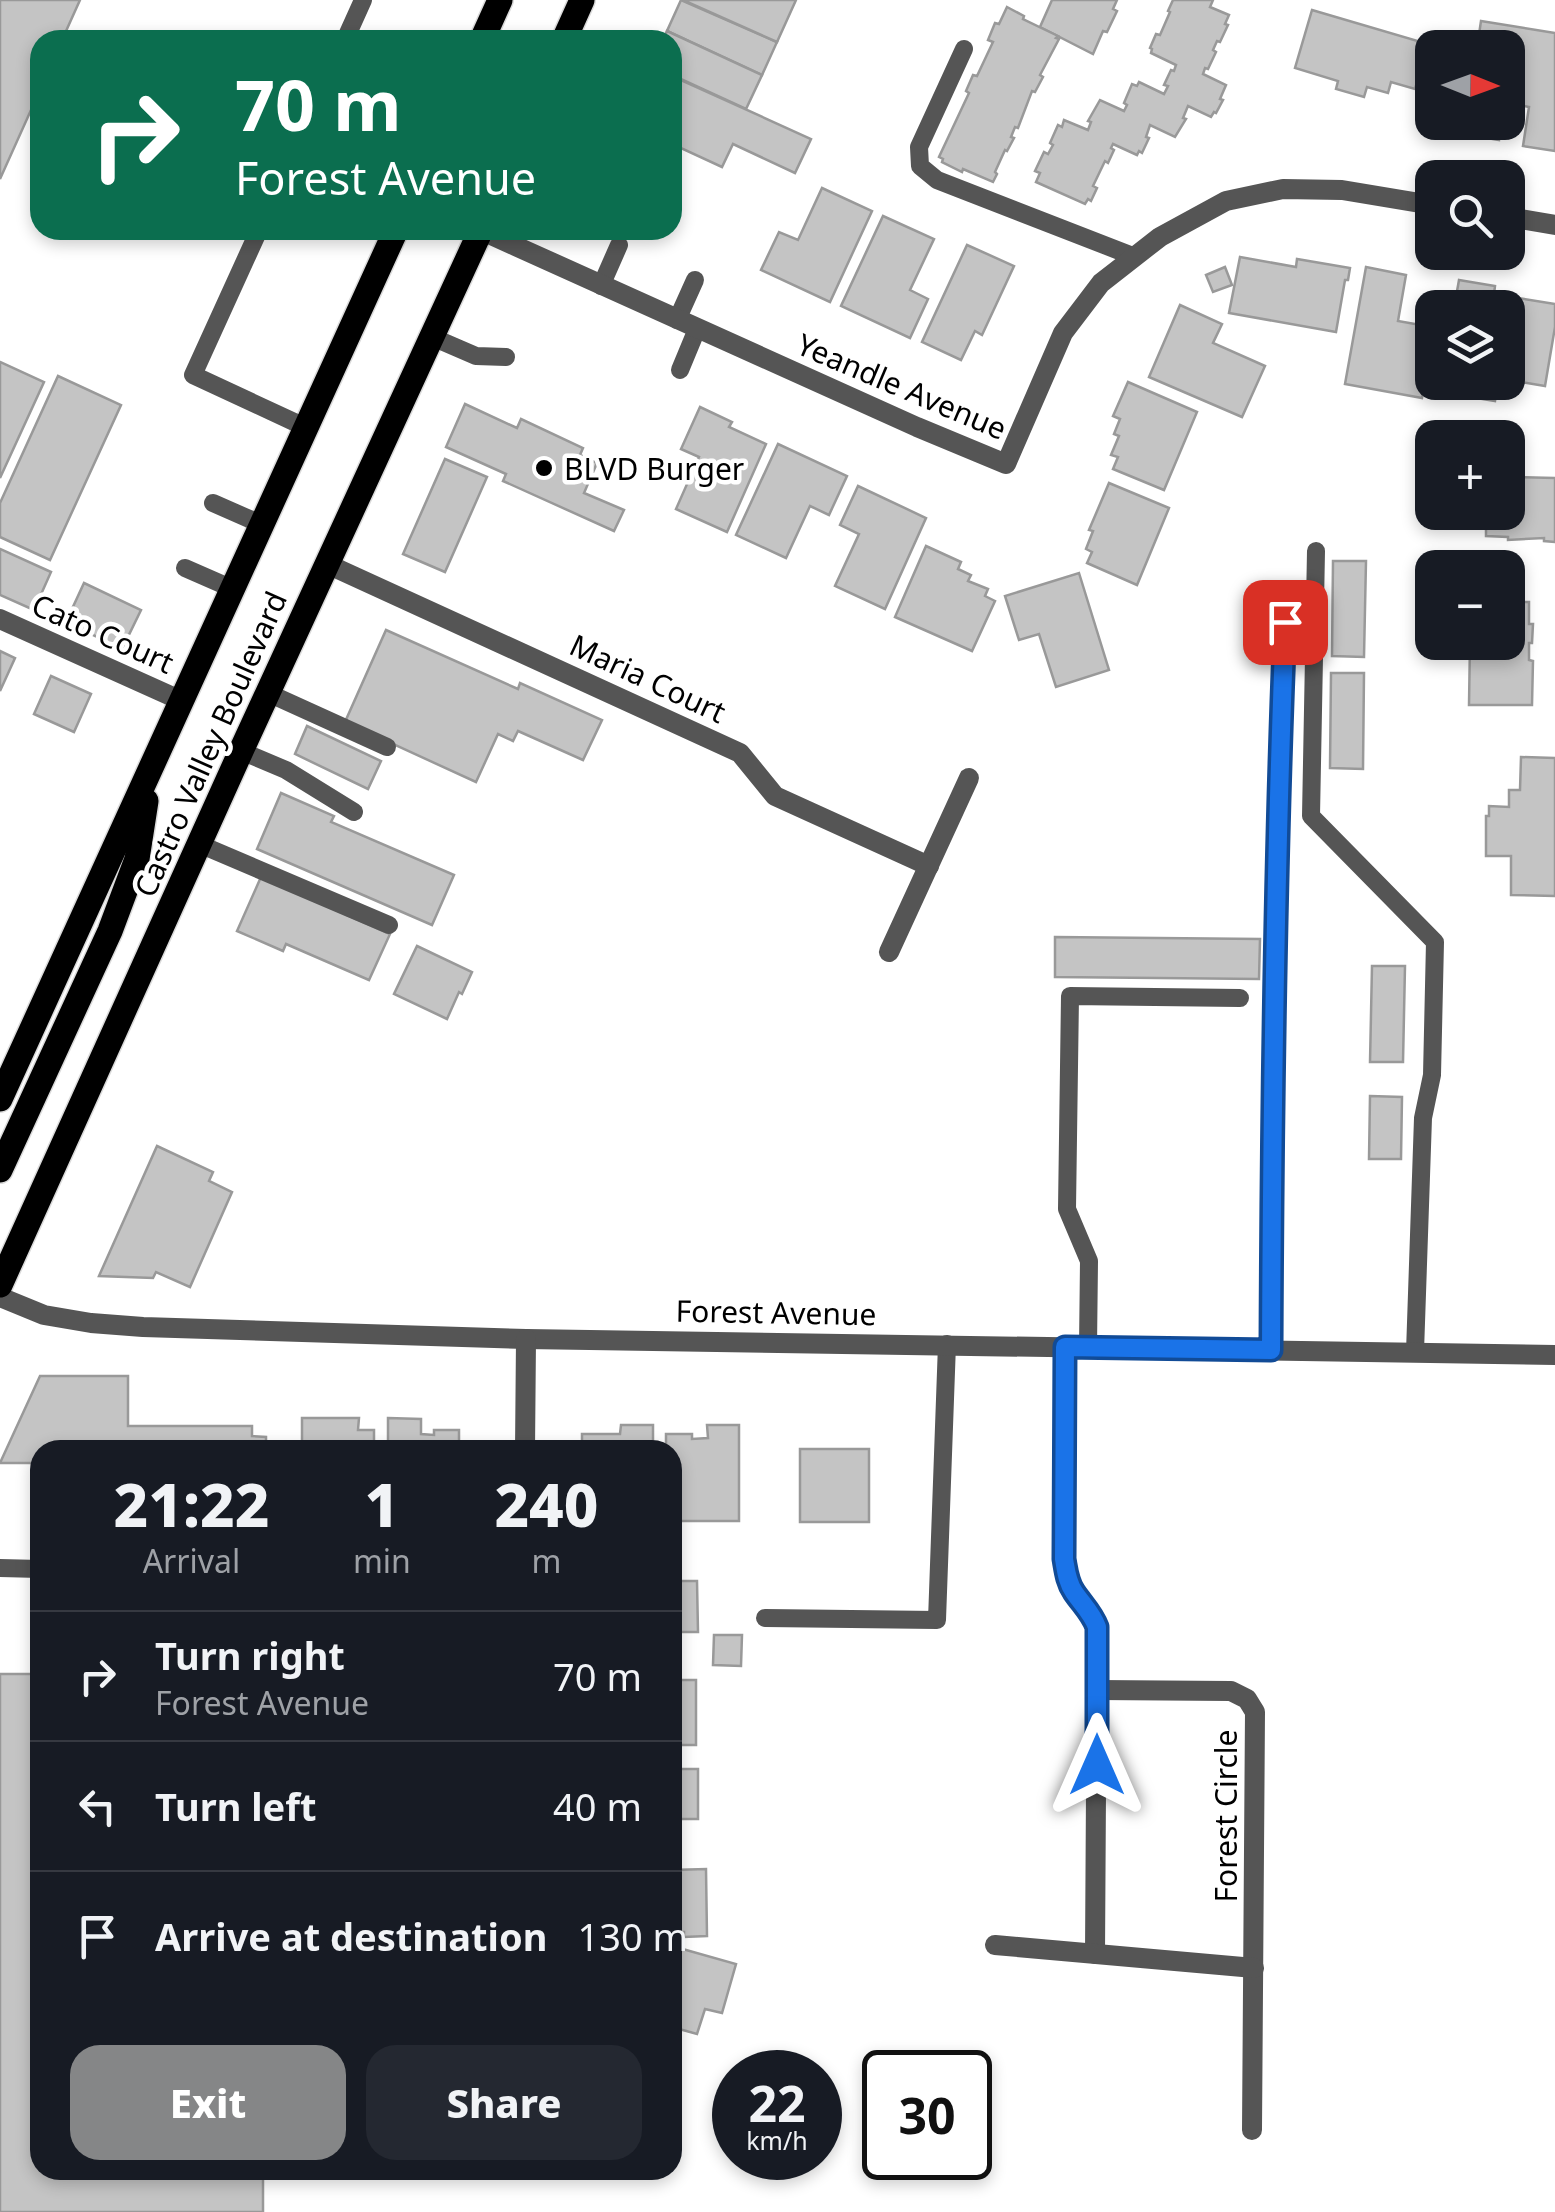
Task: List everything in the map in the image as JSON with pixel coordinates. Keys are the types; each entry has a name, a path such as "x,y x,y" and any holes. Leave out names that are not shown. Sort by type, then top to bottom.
{"main road":[{"path":"486,30 500,0"},
{"path":"568,30 582,0"},
{"name":"Castro Valley Boulevard","path":"0,1099 392,240"},
{"name":"Castro Valley Boulevard","path":"0,1285 476,240"},
{"path":"0,1170 110,931 137,859 152,766"}],"street":[{"name":"Yeandle Avenue","path":"502,240 1006,464 1063,333 1101,283 1160,237 1226,201 1284,189 1342,190 1415,202"},
{"path":"1525,220 1555,225"},
{"name":"Maria Court","path":"328,564 740,753 775,796 929,866"},
{"name":"Cato Court","path":"0,620 182,701"},
{"path":"890,952 970,778"},
{"name":"Forest Avenue","path":"0,1297 44,1314 143,1328 526,1339 1555,1355"},
{"path":"525,1440 526,1339"},
{"path":"1065,1347 1064,1559 1074,1593 1097,1627 1095,1954"},
{"name":"Forest Circle","path":"1097,1690 1231,1691 1252,1705 1252,2130"},
{"path":"995,1945 1254,1968"}],"lane":[{"path":"350,30 363,0"},
{"path":"964,49 920,147 920,166 937,180 1134,257"},
{"path":"255,240 193,376 307,428"},
{"path":"600,286 619,245"},
{"path":"677,320 695,280"},
{"path":"680,370 698,329"},
{"path":"432,337 476,356 506,357"},
{"path":"213,503 262,525"},
{"path":"1316,551 1311,816 1434,942 1432,1075 1422,1118 1414,1352"},
{"path":"185,568 233,589"},
{"path":"1271,1350 1277,808 1285,622"},
{"path":"268,693 387,746"},
{"path":"241,751 286,770 354,812"},
{"path":"199,844 389,925"},
{"path":"1088,1348 1090,1261 1066,1210 1070,996 1240,998"},
{"path":"766,1618 937,1620 947,1344"},
{"path":"0,1568 30,1569"}],"building":[{"path":"0,0 80,0 66,30 30,30 30,112 0,179"},
{"path":"681,0 777,42 762,75 682,38 682,30 667,30"},
{"path":"683,0 796,0 777,42"},
{"path":"1052,0 1117,0 1113,9 1117,11 1093,54 1040,27"},
{"path":"1173,0 1213,0 1210,7 1229,15 1225,24 1228,25 1203,74 1226,85 1216,113 1211,117 1188,106 1183,118 1186,119 1175,137 1150,125 1146,137 1149,138 1137,155 1113,144 1108,163 1105,161 1093,186 1097,188 1091,201 1088,199 1085,204 1036,182 1040,173 1035,171 1064,120 1088,130 1088,121 1100,100 1124,111 1132,84 1137,86 1139,82 1164,94 1168,86 1164,85 1176,65 1151,53 1150,48 1156,34 1160,35"},
{"path":"1007,7 1059,39 1018,128 1015,127 1011,137 1014,138 993,182 963,169 962,172 939,157 969,93 966,91 973,75 977,76 993,42 988,40 995,23 999,24"},
{"path":"1312,10 1415,40 1415,89 1391,82 1388,93 1367,87 1364,97 1336,89 1338,81 1295,68"},
{"path":"1481,21 1555,33 1555,151 1523,146 1529,107 1525,106 1525,30 1480,30"},
{"path":"682,38 762,75 746,109 682,80"},
{"path":"682,81 811,139 795,173 733,144 722,167 682,149"},
{"path":"822,188 872,211 830,302 761,270 779,232 798,240"},
{"path":"883,216 934,239 910,290 928,299 910,338 841,306"},
{"path":"967,245 1014,266 982,335 975,331 961,360 922,342"},
{"path":"1240,257 1296,267 1297,259 1350,268 1336,332 1229,313"},
{"path":"1225,267 1232,285 1213,292 1206,275"},
{"path":"1366,267 1406,275 1398,321 1415,324 1415,397 1345,384"},
{"path":"1459,280 1495,286 1494,290 1457,290"},
{"path":"1525,299 1555,304 1545,386 1525,383"},
{"path":"1180,305 1222,324 1213,343 1265,366 1242,417 1149,377"},
{"path":"0,362 44,382 0,478"},
{"path":"58,376 121,405 50,560 0,537 0,503"},
{"path":"1128,382 1197,412 1164,490 1113,469 1118,457 1111,455 1119,436 1114,434 1120,419 1113,416"},
{"name":"BLVD Burger","path":"465,404 517,428 521,419 583,448 580,455 597,463 584,493 624,510 614,531 503,481 506,474 446,447"},
{"path":"700,407 732,422 729,427 766,444 727,532 676,509 699,457 681,449"},
{"path":"778,444 847,476 829,515 810,506 786,558 736,535"},
{"path":"445,459 487,477 445,572 403,554"},
{"path":"1525,477 1555,478 1555,542 1544,538 1508,540 1486,536 1486,530 1525,530"},
{"path":"1109,483 1169,508 1137,585 1087,563 1092,552 1086,549 1093,531 1089,530"},
{"path":"858,486 926,518 885,609 835,586 859,534 840,525"},
{"path":"926,546 961,562 958,569 971,575 968,581 988,589 985,596 995,601 972,651 895,617"},
{"path":"0,549 51,572 34,610 0,595"},
{"path":"1333,561 1366,561 1364,657 1332,656"},
{"path":"1079,573 1109,670 1056,687 1039,634 1019,640 1005,596"},
{"path":"84,583 141,610 122,649 66,622"},
{"path":"1525,602 1529,602 1529,624 1533,624 1529,643 1529,660 1533,661 1532,705 1469,705 1470,660 1525,660"},
{"path":"386,630 518,689 520,683 602,720 583,760 518,731 513,741 498,734 476,782 345,722"},
{"path":"0,651 15,658 0,691"},
{"path":"1331,673 1364,673 1363,769 1330,768"},
{"path":"51,676 91,694 74,732 34,714"},
{"path":"307,726 381,761 368,789 295,754"},
{"path":"1521,757 1555,758 1555,896 1511,895 1511,856 1486,856 1489,806 1509,807 1509,790 1520,790"},
{"path":"281,793 334,816 331,822 454,875 432,925 257,849"},
{"path":"261,877 390,934 369,980 286,944 283,951 237,931"},
{"path":"1055,937 1260,939 1259,979 1055,977"},
{"path":"417,946 472,972 447,1019 394,994"},
{"path":"1372,966 1405,966 1403,1062 1370,1062"},
{"path":"1370,1096 1402,1097 1401,1159 1369,1159"},
{"path":"157,1146 213,1172 209,1181 232,1192 190,1287 156,1272 153,1278 99,1276"},
{"path":"40,1376 128,1376 128,1426 252,1426 252,1436 266,1437 30,1440 30,1463 0,1463"},
{"path":"302,1418 359,1418 358,1430 374,1430 374,1440 302,1440"},
{"path":"388,1418 421,1419 421,1434 459,1430 459,1440 388,1440"},
{"path":"621,1425 653,1425 653,1440 582,1440 582,1434 620,1434"},
{"path":"707,1425 739,1425 739,1521 682,1521 682,1440 666,1440 666,1434 708,1438"},
{"path":"800,1449 869,1449 869,1522 800,1522"},
{"path":"682,1581 697,1581 698,1632 682,1632"},
{"path":"714,1635 742,1635 741,1666 713,1665"},
{"path":"0,1674 30,1674 30,2180 263,2180 263,2212 0,2212"},
{"path":"682,1680 696,1680 696,1745 682,1745"},
{"path":"682,1769 698,1769 698,1819 682,1819"},
{"path":"706,1869 707,1936 684,1937 682,1932 682,1870"},
{"path":"682,1949 736,1964 722,2013 705,2009 697,2034 682,2030"}],"place":[{"name":"BLVD Burger","path":"544,468"}],"route":[{"path":"1097,1765 1097,1627 1074,1593 1064,1559 1065,1347 1271,1350 1277,808 1285,622"}]}
